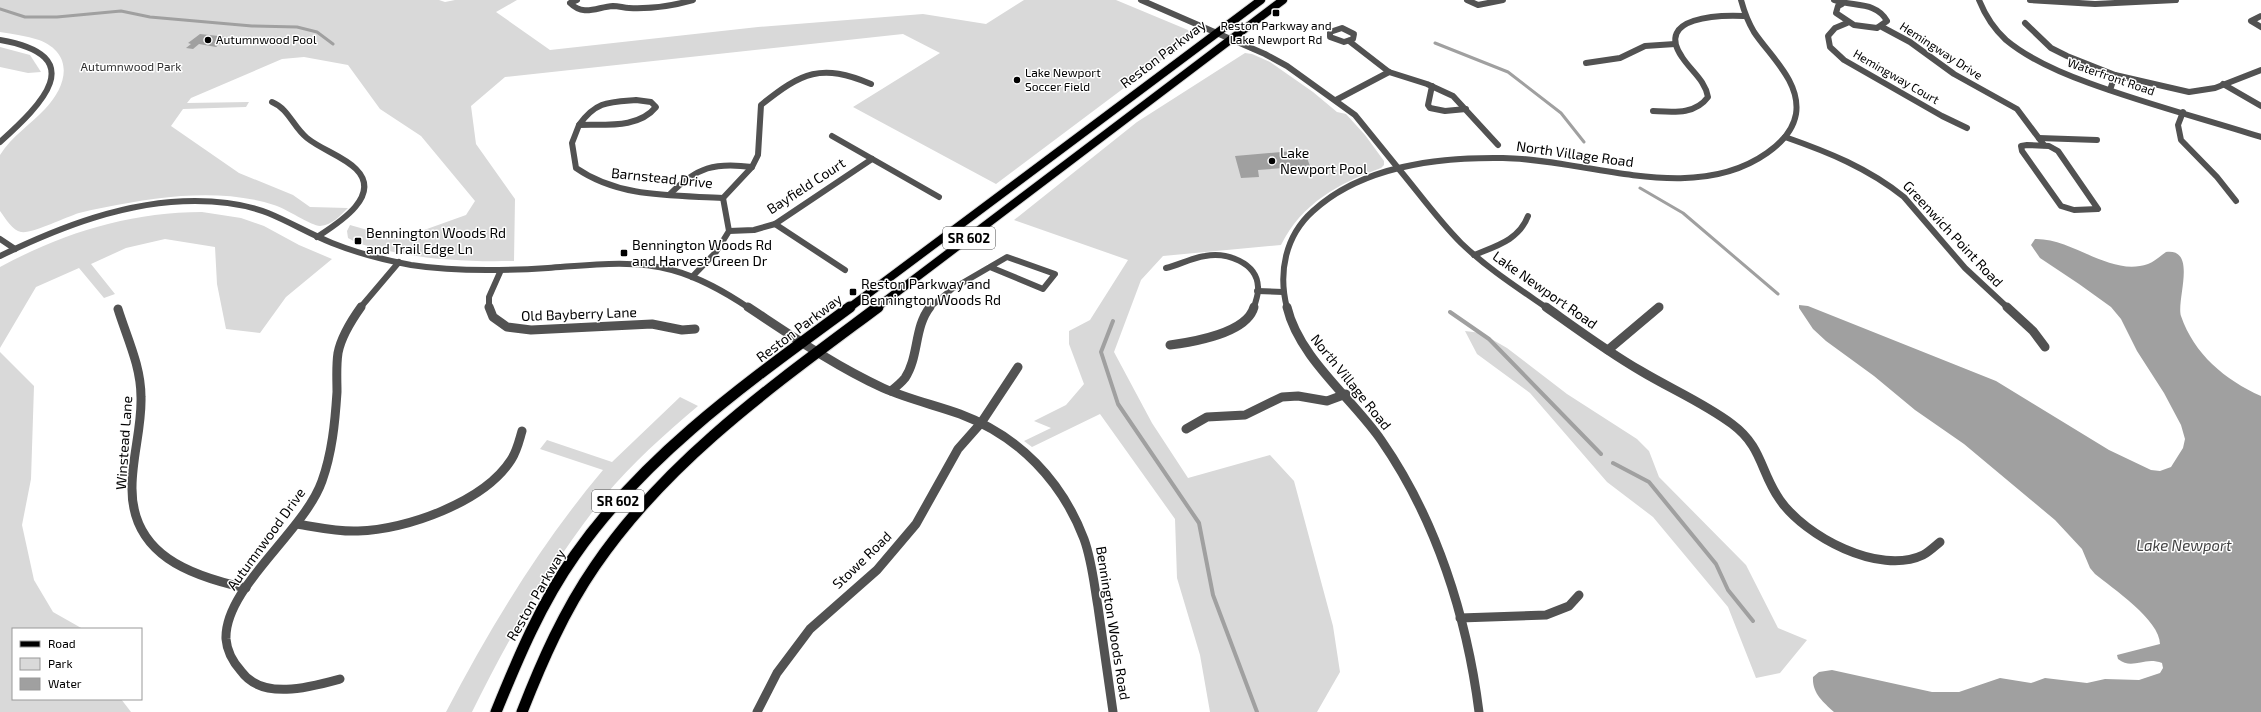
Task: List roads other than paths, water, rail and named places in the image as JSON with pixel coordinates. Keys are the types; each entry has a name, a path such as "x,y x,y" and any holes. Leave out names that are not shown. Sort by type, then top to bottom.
{"main road":[{"name":"Reston Parkway","path":"496,712 523,648 555,587 575,555 620,499 684,435 803,343 1261,0"},
{"name":"Reston Parkway","path":"522,712 540,667 572,602 606,549 643,502 676,467 720,428 1283,0"}],"street":[{"path":"577,0 570,3 574,8 584,11 597,11 613,6 642,8 693,0"},
{"path":"613,6 617,0"},
{"name":"Lake Newport Road","path":"1141,0 1275,58 1336,100 1363,123 1435,214 1474,255 1608,350 1716,412 1742,433 1760,457 1769,482 1782,504 1795,518 1821,537 1864,556 1900,561 1923,556 1932,551 1940,542"},
{"path":"1467,0 1478,5 1503,0"},
{"name":"North Village Road","path":"1479,712 1460,618 1445,564 1411,490 1387,448 1346,394 1303,344 1287,312 1283,292 1282,272 1286,254 1299,227 1310,213 1336,193 1364,178 1398,168 1446,160 1493,158 1546,161 1661,178 1702,177 1753,163 1768,154 1786,136 1795,116 1796,100 1792,88 1779,64 1757,39 1744,16 1741,0"},
{"name":"Hemingway Drive","path":"1834,0 1842,4 1858,3 1882,12 1887,21 1882,27 1910,42 1954,74 2009,104 2024,116 2044,145 2058,151 2097,205 2097,210 2074,210 2059,205 2021,148 2025,145 2044,145"},
{"name":"Waterfront Road","path":"1979,0 1989,22 2014,45 2061,72 2110,90 2261,138"},
{"path":"2030,0 2096,4 2176,0"},
{"path":"1842,4 1838,6 1836,13 1847,23 1868,28 1882,27"},
{"path":"1653,111 1692,110 1704,104 1708,97 1706,87 1681,59 1675,44 1677,32 1681,27 1694,20 1714,16 1744,16"},
{"path":"2261,16 2251,21 2261,27"},
{"name":"Hemingway Court","path":"1847,23 1835,28 1828,36 1830,47 1835,53 1856,68 1967,128"},
{"path":"2025,23 2051,48 2115,75 2189,92 2215,88 2261,70"},
{"path":"0,40 28,46 37,51 50,65 52,72 51,80 42,99 0,142"},
{"path":"1349,41 1389,72 1432,86 1453,96 1498,145"},
{"path":"1586,63 1620,58 1645,46 1675,44"},
{"path":"692,276 716,252 729,231 723,198 752,167 758,155 761,105 790,82 808,74 827,71 839,72 871,84"},
{"path":"1336,100 1389,72"},
{"path":"2110,90 2115,75"},
{"path":"2223,84 2261,106"},
{"path":"1432,86 1429,94 1428,105 1430,108 1445,111 1466,109"},
{"name":"Barnstead Drive","path":"579,125 633,122 653,113 656,107 651,102 636,100 607,102 588,112 579,125 572,143 576,168 600,184 622,189 723,198"},
{"path":"272,102 286,108 294,126 302,134 356,170 364,183 363,195 356,208 317,237"},
{"path":"2183,112 2178,125 2181,140 2217,177 2236,201"},
{"name":"Bayfield Court","path":"832,136 939,198"},
{"name":"Greenwich Point Road","path":"1786,136 1848,159 1891,186 1904,197 1986,290 2031,327 2039,336 2045,347"},
{"path":"2039,138 2097,140"},
{"name":"Bayfield Court","path":"729,231 754,230 774,224 872,159"},
{"path":"670,194 685,178 700,170 732,164 752,167"},
{"name":"Bennington Woods Road","path":"0,256 51,233 98,217 146,206 188,202 228,204 246,207 280,218 317,237 370,256 399,262 459,270 500,270 625,264 652,266 692,276 732,295 803,343 867,380 891,391 981,423 1014,442 1048,474 1074,513 1083,532 1090,556 1113,712"},
{"path":"1474,255 1516,235 1527,224 1528,216"},
{"path":"774,224 845,270"},
{"path":"0,239 15,249"},
{"path":"1166,268 1210,255 1231,258 1244,264 1253,272 1258,286 1252,313 1240,325 1193,342 1170,345"},
{"path":"891,391 906,377 921,324 929,308 944,294 1006,257 1055,274 1043,289 990,267"},
{"name":"Autumnwood Drive","path":"340,679 318,686 296,689 277,688 246,677 234,666 228,653 226,635 236,605 246,588 297,524 319,488 333,447 338,353 342,338 359,306 399,262"},
{"name":"Old Bayberry Lane","path":"500,270 489,297 488,306 493,318 507,327 531,330 652,324 682,330 695,329"},
{"path":"1257,292 1283,292"},
{"path":"1608,350 1659,307"},
{"name":"Winstead Lane","path":"118,309 137,364 141,385 141,415 132,488 134,507 138,523 151,543 176,564 204,578 246,588"},
{"name":"Stowe Road","path":"756,712 777,673 810,629 877,570 896,549 925,510 958,449 981,423 1018,367"},
{"path":"1186,429 1207,417 1245,415 1282,397 1298,396 1327,401 1346,394"},
{"path":"297,524 345,531 363,531 403,524 432,515 461,501 504,470 516,450 522,430"},
{"path":"1460,618 1546,615 1569,606 1579,595"}],"water":[{"name":"Autumnwood Pool","path":"200,34 228,37 216,47 199,44 193,49 186,48 191,44 188,43"},
{"name":"Lake Newport Pool","path":"1304,150 1310,166 1258,170 1259,177 1241,178 1235,156"},
{"name":"Lake Newport","path":"2035,239 2049,240 2063,244 2106,262 2134,267 2148,264 2166,252 2176,253 2181,258 2184,276 2180,308 2181,316 2194,342 2212,364 2223,374 2248,390 2261,396 2261,712 1834,712 1822,701 1814,688 1813,677 1819,672 1832,670 1932,692 1959,692 2000,678 2031,683 2045,678 2087,683 2105,679 2139,680 2160,673 2163,668 2162,663 2155,661 2129,664 2118,659 2117,655 2160,644 2158,635 2144,615 2134,605 2095,574 2090,568 2082,549 2055,520 1964,444 1915,410 1874,376 1826,341 1813,329 1799,308 1799,305 1808,306 1996,381 2109,450 2151,470 2160,471 2171,467 2183,448 2185,439 2181,425 2164,393 2137,351 2121,319 2111,307 2040,258 2031,245"}],"waterway":[{"path":"0,9 25,17 57,17 121,11 150,17 252,26 297,27 317,32 333,44"},
{"path":"1435,43 1508,72 1561,113 1584,142"},
{"path":"1640,188 1683,213 1778,294"},
{"path":"1450,312 1489,339 1601,454"},
{"path":"1113,321 1101,352 1118,404 1199,523 1213,595 1257,712"},
{"path":"1613,463 1649,482 1716,564 1728,590 1753,621"}],"place":[{"name":"Reston Parkway and Lake Newport Rd","path":"1276,13"},
{"name":"Autumnwood Pool","path":"208,40"},
{"name":"Lake Newport Soccer Field","path":"1017,80"},
{"name":"Lake Newport Pool","path":"1272,161"},
{"name":"Bennington Woods Rd and Trail Edge Ln","path":"358,241"},
{"name":"Bennington Woods Rd and Harvest Green Dr","path":"624,253"},
{"name":"Reston Parkway and Bennington Woods Rd","path":"853,292"}],"park label":[{"name":"Autumnwood Park","path":"131,67"}]}
